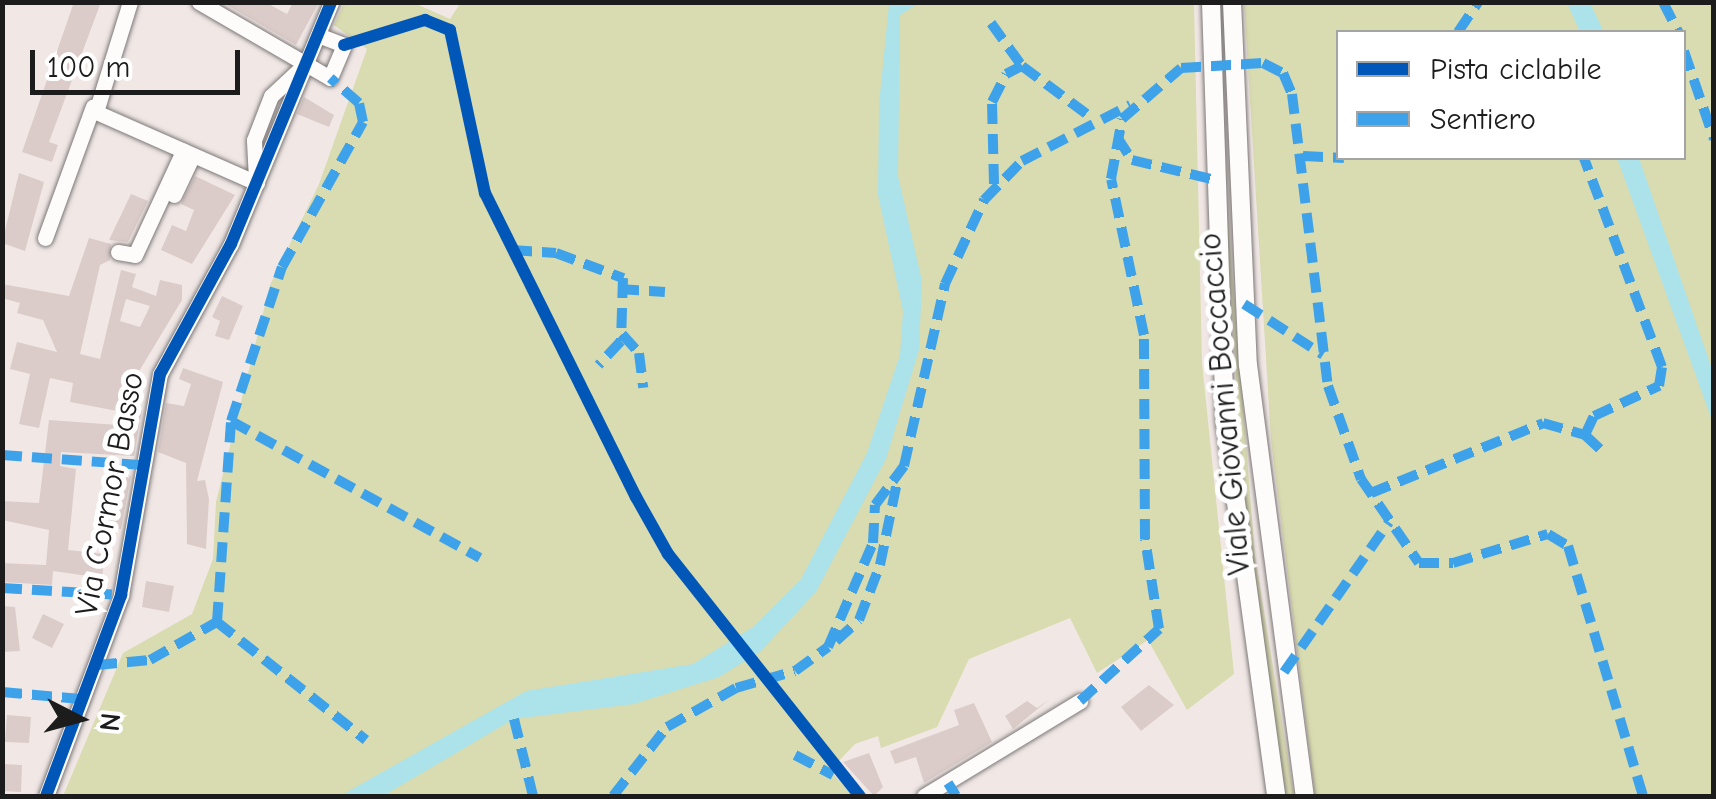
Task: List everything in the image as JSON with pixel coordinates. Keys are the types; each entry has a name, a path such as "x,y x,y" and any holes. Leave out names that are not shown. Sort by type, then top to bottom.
{"main road":[{"name":"Viale Giovanni Boccaccio","path":"1211,2 1210,104 1227,440 1276,796"},
{"name":"Viale Giovanni Boccaccio","path":"1232,2 1232,101 1256,440 1304,796"}],"street":[{"path":"46,238 130,2"},
{"name":"Via Cormor Basso","path":"34,796 47,788 121,594 152,396 256,183 332,2"},
{"path":"209,5 330,78 344,45 318,35"},
{"path":"92,106 126,133 188,153 256,183"},
{"path":"174,194 188,153"},
{"path":"118,252 135,255 188,153"},
{"path":"924,796 1080,701"}],"green space":[{"path":"461,2 1194,3 1202,363 1234,674 1187,710 1148,640 1097,673 1070,618 969,659 937,727 881,748 878,736 855,744 830,770 853,796 63,796 123,653 192,614 213,559 216,502 270,285 319,184 367,49 334,25 344,3 414,3 450,19"},
{"path":"1244,3 1713,3 1713,796 1315,796 1271,440"},
{"path":"1221,132 1255,556 1294,796 1286,796 1247,557"}],"water":[{"path":"919,3 900,15 898,176 922,281 919,350 886,459 816,592 760,652 719,677 634,704 514,719 383,796 340,796 526,691 693,664 753,627 801,579 867,453 900,355 903,311 878,195 879,104 889,5"},
{"path":"1567,3 1590,3 1603,30 1579,30"},
{"path":"1618,160 1640,160 1713,372 1713,423"}],"building":[{"path":"74,2 101,2 49,142 58,145 52,162 22,152"},
{"path":"222,2 265,2 287,14 293,2 319,2 296,45"},
{"path":"304,97 334,115 329,127 297,114"},
{"path":"19,173 44,182 25,251 2,243"},
{"path":"195,176 235,195 192,264 161,250 172,225 186,231 194,210 181,204"},
{"path":"131,194 148,201 128,242 109,240"},
{"path":"89,238 111,244 110,260 100,265 80,354 100,359 121,270 136,274 132,287 156,296 160,280 182,285 182,300 135,378 128,413 70,402 73,383 50,378 39,428 19,424 30,374 10,369 17,342 57,352 43,320 17,313 20,303 2,298 2,284 69,296","holes":["126,299 150,306 140,327 120,321"]},
{"path":"222,296 243,306 229,340 215,336 220,321 212,317"},
{"path":"183,368 223,382 197,481 205,480 209,499 206,549 187,544 186,463 158,452 166,403 184,406 191,384 179,379"},
{"path":"135,407 142,410 134,456 61,452 60,466 76,469 68,550 105,554 102,578 53,571 52,585 2,582 2,563 46,565 49,530 2,520 2,501 39,503 49,420 132,426"},
{"path":"115,474 131,476 121,529 106,527"},
{"path":"146,581 174,586 169,612 142,607"},
{"path":"2,606 15,607 20,651 2,652"},
{"path":"43,614 64,624 52,648 32,638"},
{"path":"1149,685 1174,705 1141,731 1121,707"},
{"path":"1050,699 1013,729 1005,716 1027,701 1037,708"},
{"path":"974,703 992,742 924,783 916,757 895,764 890,751 959,725 954,710"},
{"path":"7,715 31,717 29,743 5,742"},
{"path":"869,753 883,787 874,796 843,762"},
{"path":"2,764 22,765 21,792 2,791"}],"marked path":[{"path":"1459,30 1478,2"},
{"path":"1663,2 1677,30"},
{"path":"991,23 1022,66 1092,118"},
{"path":"1686,57 1714,139"},
{"path":"1080,701 1159,629 1145,539 1144,335 1111,179 1122,119 1181,68 1263,63 1283,73 1292,94 1328,386 1361,479 1419,563 1453,563 1548,534 1568,546 1643,796"},
{"path":"994,184 992,102 1006,74 1022,66"},
{"path":"231,421 282,267 363,122 359,103 330,78"},
{"path":"613,796 667,727 736,688 795,671 828,647 873,543 875,505 904,466 945,284 984,200 1022,161 1130,105"},
{"path":"1117,137 1132,160 1211,179"},
{"path":"1303,156 1336,158"},
{"path":"1371,493 1543,423 1585,435 1594,416 1659,386 1662,367 1585,160"},
{"path":"512,250 556,253 623,278 621,341 599,365"},
{"path":"619,289 665,292"},
{"path":"1244,304 1323,355"},
{"path":"622,334 639,353 643,388"},
{"path":"217,622 231,421 480,558"},
{"path":"1585,435 1603,452"},
{"path":"2,455 140,465"},
{"path":"836,641 859,620 880,565 897,482"},
{"path":"1284,672 1389,522"},
{"path":"2,588 121,595"},
{"path":"97,665 150,660 217,622 366,740"},
{"path":"2,692 81,699"},
{"path":"514,719 533,796"},
{"path":"795,755 833,775"},
{"path":"948,783 956,796"}],"cycle path":[{"path":"46,796 121,595 160,374 231,244 331,2"},
{"path":"344,45 425,20 450,30 485,193 636,497 668,554 860,796"}]}
